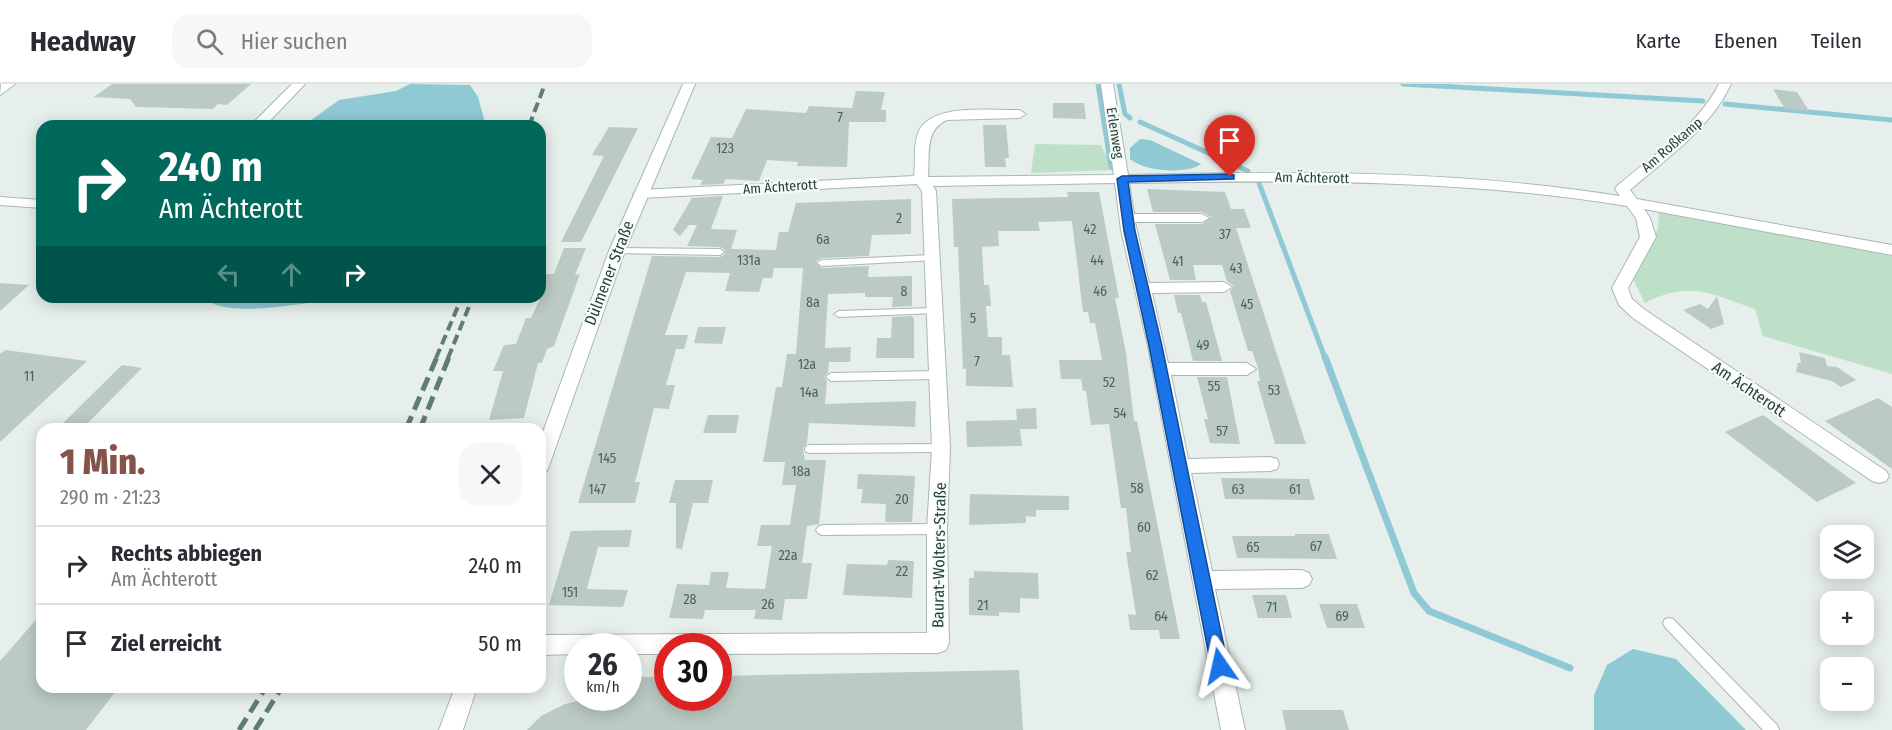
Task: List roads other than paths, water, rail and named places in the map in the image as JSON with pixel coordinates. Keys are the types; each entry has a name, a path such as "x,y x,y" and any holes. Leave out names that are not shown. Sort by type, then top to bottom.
{"street":[{"path":"0,91 9,84"},
{"path":"263,120 300,84"},
{"name":"Dülmener Straße","path":"546,449 617,251 689,84"},
{"name":"Erlenweg","path":"1107,84 1128,218 1233,730"},
{"name":"Am Roßkamp","path":"1629,201 1622,189 1709,112 1721,96 1725,84"},
{"path":"921,180 924,131 933,119 945,116 1019,114"},
{"name":"Am Ächterott","path":"640,194 921,180 940,183 1263,176 1431,180 1549,189 1629,201 1892,250"},
{"name":"Baurat-Wolters-Straße","path":"546,645 938,643 937,529 941,448 929,190 921,180"},
{"path":"0,201 36,204"},
{"name":"Am Ächterott","path":"1629,201 1643,218 1648,237 1620,288 1625,302 1639,314 1879,477"},
{"path":"1128,218 1202,218"},
{"path":"1142,288 1224,287"},
{"path":"1160,369 1247,369"},
{"path":"1180,466 1270,464"},
{"path":"1203,580 1302,579"},
{"path":"451,730 464,693"}],"lane":[{"path":"617,251 720,252"},
{"path":"822,263 932,258"},
{"path":"839,314 934,311"},
{"path":"831,377 937,375"},
{"path":"810,449 941,448"},
{"path":"822,530 937,529"},
{"path":"1669,623 1773,730"}],"water":[{"path":"410,84 470,85 478,97 484,120 311,120 339,100 396,91"},
{"path":"1140,139 1150,140 1201,164 1185,170 1165,170 1136,163 1130,159 1130,148"},
{"path":"213,303 308,303 257,309 225,307"},
{"path":"1633,649 1676,659 1746,730 1594,730 1594,695 1607,665"}],"waterway":[{"path":"1098,84 1111,167"},
{"path":"1119,84 1125,114 1130,118"},
{"path":"1403,84 1703,101"},
{"path":"1725,104 1892,120"},
{"path":"1140,122 1248,171"},
{"path":"1259,183 1325,358"},
{"path":"1325,357 1414,593 1429,611 1570,668"}],"railway":[{"path":"531,120 545,84"},
{"path":"436,358 459,303"},
{"path":"448,358 471,303"},
{"path":"409,423 437,357"},
{"path":"422,423 449,357"},
{"path":"239,730 262,693"},
{"path":"255,730 278,693"}]}
